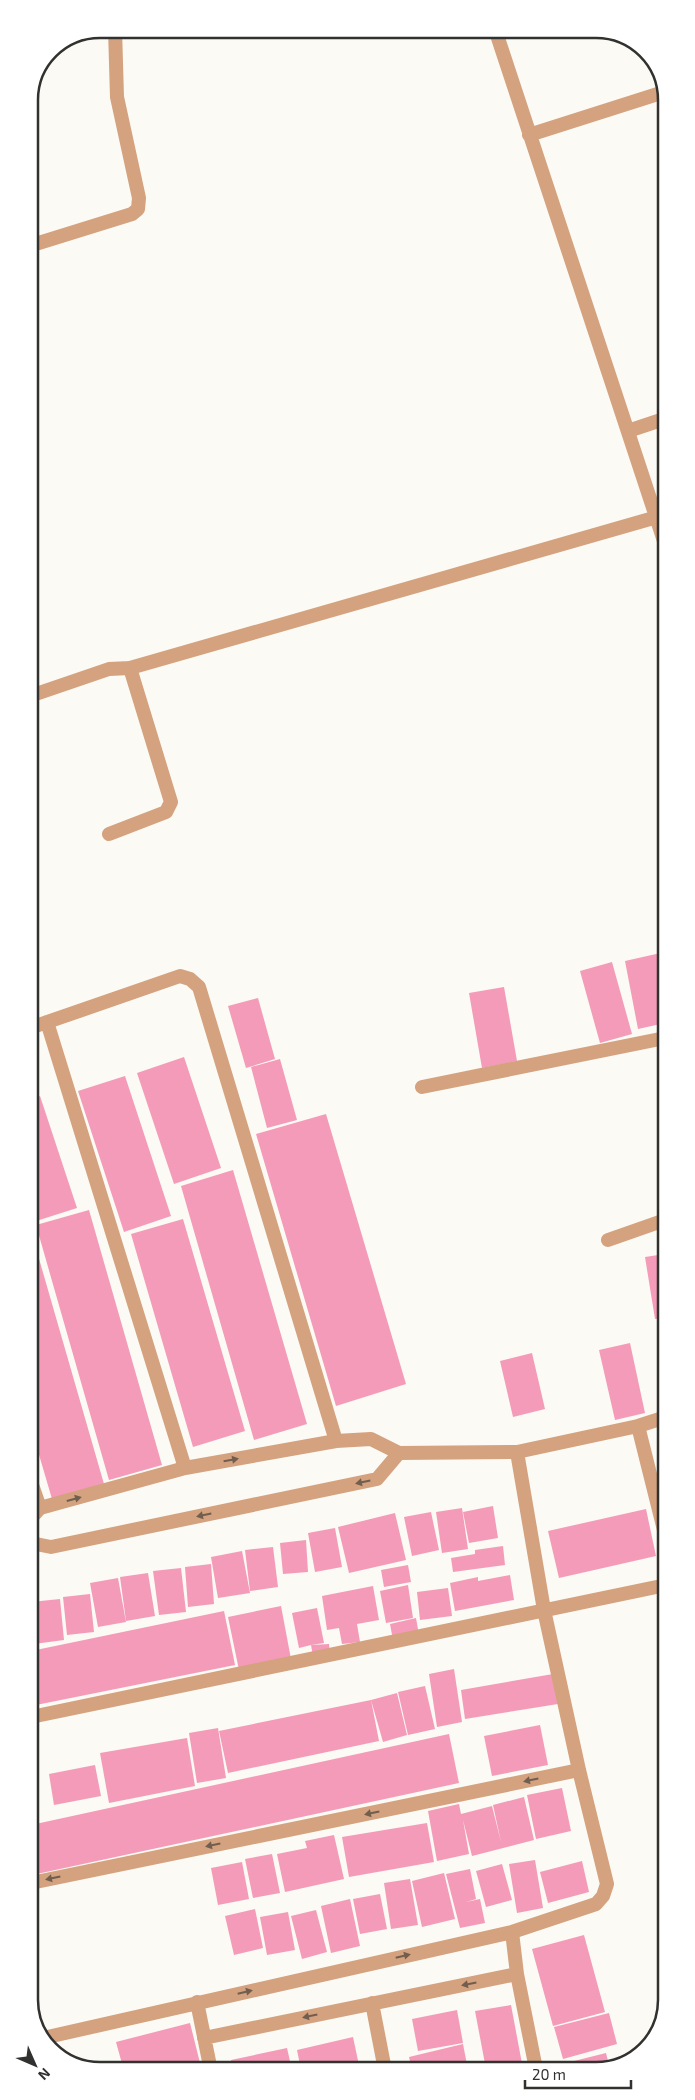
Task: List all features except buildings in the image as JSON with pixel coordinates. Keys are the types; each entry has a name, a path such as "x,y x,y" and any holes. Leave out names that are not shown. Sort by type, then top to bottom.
{"street":[{"path":"37,244 132,214 138,208 139,198 117,97 115,37"},
{"path":"498,38 658,521"},
{"path":"529,135 657,94"},
{"path":"628,431 658,421"},
{"path":"37,694 109,669 130,668 657,518"},
{"path":"109,834 166,812 171,802 130,668"},
{"path":"37,1026 180,976 190,979 199,987 336,1441"},
{"path":"47,1022 185,1468"},
{"path":"422,1086 658,1039"},
{"path":"608,1240 658,1222"},
{"path":"37,1512 185,1468 336,1441 371,1439 400,1453 517,1452 638,1426 658,1420"},
{"path":"638,1426 658,1506"},
{"path":"49,2037 512,1932 589,1908 596,1904 603,1896 607,1884 579,1770 544,1610 517,1452"},
{"path":"37,1544 51,1547 377,1479 400,1453"},
{"path":"37,1716 658,1587"},
{"path":"37,1882 579,1770"},
{"path":"512,1932 517,1974 535,2062"},
{"path":"204,2038 517,1974"},
{"path":"197,2002 209,2062"},
{"path":"372,2003 383,2062"}]}
